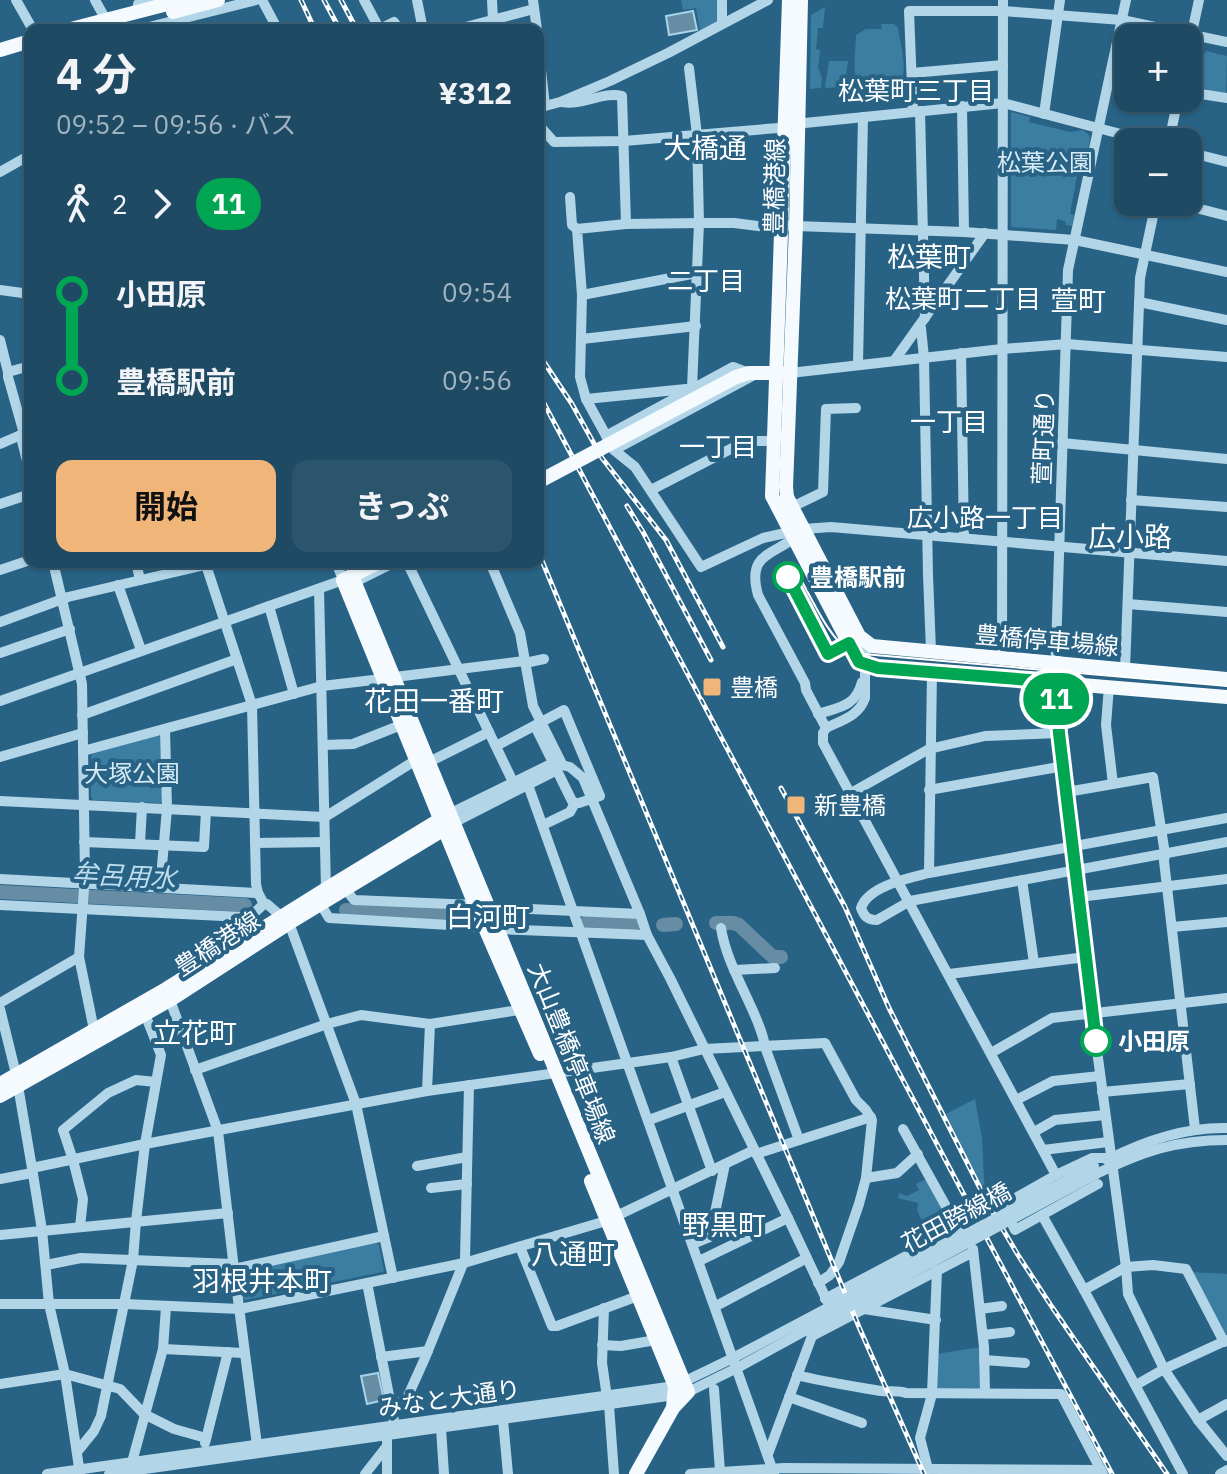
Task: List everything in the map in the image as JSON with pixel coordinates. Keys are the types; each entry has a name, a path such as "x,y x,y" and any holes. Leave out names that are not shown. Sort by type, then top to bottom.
{"main road":[{"path":"139,23 183,0"},
{"path":"139,23 218,0"},
{"name":"豊橋港線","path":"783,373 791,124 789,0"},
{"name":"豊橋港線","path":"791,124 801,0"},
{"path":"0,50 24,43"},
{"path":"0,59 24,53"},
{"path":"544,479 748,374 783,373"},
{"path":"783,373 773,441 772,496 865,642"},
{"path":"783,373 786,487 796,533 857,659 864,664"},
{"name":"大山豊橋停車場線","path":"349,574 679,1393"},
{"name":"豊橋停車場線","path":"865,642 872,646 1227,679"},
{"name":"豊橋停車場線","path":"864,664 878,668 1227,697"},
{"name":"大山豊橋停車場線","path":"389,678 401,725 422,761"},
{"name":"豊橋港線","path":"0,1084 17,1080 170,1000 326,889 448,821"},
{"name":"豊橋港線","path":"0,1096 17,1080 94,1030 286,920 321,905 448,821"},
{"name":"大山豊橋停車場線","path":"487,918 519,1010 552,1073"},
{"name":"大山豊橋停車場線","path":"610,1218 638,1296 679,1393"},
{"path":"636,1474 679,1393"}],"street":[{"path":"16,0 30,24"},
{"path":"95,0 106,24"},
{"path":"152,0 138,4 139,23 256,0"},
{"path":"262,0 275,24"},
{"path":"364,0 377,24"},
{"path":"492,0 493,20"},
{"path":"722,0 722,24"},
{"path":"544,107 610,81 768,0"},
{"path":"1044,114 1060,0"},
{"name":"萱町通り","path":"1126,0 1068,270 1055,682 1092,1013 1128,1294 1164,1369 1227,1456"},
{"path":"1194,24 1199,0"},
{"path":"420,1 422,24"},
{"path":"477,24 534,5"},
{"path":"1002,658 1003,6"},
{"path":"931,651 921,328 923,230 909,11 1003,6 1141,24"},
{"path":"1202,37 1227,42"},
{"path":"912,73 1003,65"},
{"path":"689,68 697,135 699,223 692,388"},
{"path":"1202,94 1227,98"},
{"path":"560,102 568,104 609,95 620,95 623,100 626,224"},
{"path":"544,131 554,142 624,141 778,128 791,124 1003,103 1114,132"},
{"path":"962,106 964,232"},
{"path":"858,365 863,117"},
{"path":"1202,156 1227,162"},
{"path":"0,184 0,172 24,158"},
{"path":"570,197 572,225 577,229 626,224 734,223 774,228 1003,234 1075,240 1227,272"},
{"path":"1202,210 1227,216"},
{"path":"1125,669 1140,278 1153,216"},
{"path":"577,229 582,295 580,377 586,399 614,450 635,467 701,567 763,538 831,527 1227,561"},
{"path":"894,361 985,233"},
{"path":"582,295 697,273"},
{"path":"0,290 24,293"},
{"path":"1139,302 1227,320"},
{"path":"582,339 696,326"},
{"path":"0,340 5,375 24,432"},
{"path":"783,373 1067,344 1227,357"},
{"path":"961,353 964,538"},
{"path":"606,436 733,367 748,374"},
{"path":"5,375 24,368"},
{"path":"614,450 748,374"},
{"path":"586,399 692,388"},
{"path":"792,507 823,492 826,409 856,408"},
{"path":"0,444 24,434"},
{"path":"651,490 746,441 773,441"},
{"path":"1062,443 1227,459"},
{"path":"0,504 24,496"},
{"path":"1131,500 1227,507"},
{"path":"796,533 763,558 754,572 754,581 758,595 826,728"},
{"path":"0,570 24,562"},
{"path":"54,568 80,672 84,842 79,957 94,1030"},
{"path":"137,568 140,580"},
{"path":"0,622 62,598 190,568"},
{"path":"207,568 252,705 257,888 264,904 286,920 356,1104 393,1278"},
{"path":"0,701 372,568"},
{"path":"410,568 513,782"},
{"path":"493,568 520,633 538,724 575,803"},
{"path":"118,585 141,650"},
{"path":"319,589 326,889"},
{"path":"1128,604 1227,612"},
{"path":"269,606 294,694"},
{"path":"0,653 70,629"},
{"path":"818,714 855,700 862,685 865,642"},
{"path":"82,715 237,659"},
{"path":"83,751 322,686 544,659"},
{"path":"864,664 865,698 862,706 851,716 826,728 823,743 1056,1175"},
{"path":"929,873 932,672"},
{"path":"1109,686 1106,725 1113,784"},
{"path":"496,746 564,710 600,796 575,803 570,812 543,825"},
{"path":"323,745 353,744 401,725"},
{"path":"160,888 167,809 165,729"},
{"path":"0,801 325,817 422,761 489,732"},
{"path":"0,757 83,733"},
{"path":"851,793 929,749 985,736 1059,733"},
{"path":"929,790 1064,766"},
{"path":"448,821 561,768"},
{"path":"448,821 513,782 561,768 583,778 647,935 818,1283 833,1305 960,1228 903,1129"},
{"path":"1067,792 1153,777 1165,854 1195,1129"},
{"path":"528,785 768,1454 769,1472"},
{"path":"140,844 142,807"},
{"path":"84,842 204,847 206,811"},
{"path":"1227,818 898,880 865,898 861,908 871,920 877,920 910,901 1227,842"},
{"path":"255,843 325,842"},
{"path":"0,879 83,897 243,917 264,904"},
{"path":"1079,897 1227,879"},
{"path":"1022,880 1034,963"},
{"path":"0,905 160,888 257,888"},
{"path":"346,890 354,900 581,932 647,935"},
{"path":"321,905 329,918 487,918 573,911 640,914"},
{"path":"1172,927 1227,922"},
{"path":"721,928 799,1140"},
{"path":"0,1003 79,957"},
{"path":"949,974 1086,957"},
{"path":"734,970 775,968"},
{"path":"991,1053 1052,1018 1227,998"},
{"path":"170,1000 218,1131 257,1445"},
{"path":"0,1009 2,1031 17,1080 42,1230 49,1304 65,1374 80,1472"},
{"path":"195,1070 361,1015 430,1024 519,1010"},
{"path":"77,1452 94,1431 101,1416 133,1260 145,1144 161,1055 145,1014"},
{"path":"427,1091 430,1024"},
{"path":"0,1179 145,1144 427,1091 671,1057 704,1049 825,1043 856,1100 872,1120 866,1178 859,1204 839,1262 830,1275 818,1283"},
{"path":"671,1057 712,1171"},
{"path":"1016,1100 1053,1081 1100,1076"},
{"path":"80,1227 83,1199 63,1130 108,1093 136,1080 156,1082"},
{"path":"1102,1092 1190,1084"},
{"path":"391,1408 407,1398 465,1259 469,1085"},
{"path":"649,1120 725,1092"},
{"path":"1034,1132 1055,1120 1105,1115"},
{"path":"0,1304 124,1304 239,1309 464,1263 610,1218 755,1152 871,1117"},
{"path":"1227,1128 1195,1129 1143,1143 1112,1162 1042,1215 1015,1230 1003,1205 1092,1158 1112,1162 1172,1144 1227,1140"},
{"path":"1043,1150 1108,1142"},
{"path":"866,1178 897,1173 918,1154"},
{"path":"417,1166 467,1157"},
{"path":"693,1244 710,1237 725,1164"},
{"name":"花田跨線橋","path":"833,1305 1096,1175"},
{"path":"431,1188 467,1184"},
{"path":"0,1235 228,1213"},
{"path":"1042,1215 1183,1474"},
{"path":"699,1261 788,1218"},
{"path":"46,1265 81,1258 234,1266 384,1236"},
{"path":"520,1247 552,1326 638,1296"},
{"path":"768,1454 810,1333 864,1309 973,1250 983,1335 985,1393"},
{"path":"716,1306 807,1258"},
{"path":"1084,1290 1126,1267 1153,1265 1186,1269 1225,1341 1136,1385"},
{"path":"928,1469 920,1438 932,1394 937,1270"},
{"path":"367,1283 395,1426"},
{"name":"みなと大通り","path":"735,1363 810,1333 833,1305"},
{"name":"みなと大通り","path":"109,1474 257,1445 679,1393 833,1305"},
{"path":"980,1309 1002,1306"},
{"path":"132,1462 163,1349 166,1307"},
{"path":"604,1308 602,1345 614,1474"},
{"path":"864,1309 936,1320"},
{"path":"983,1335 1010,1332"},
{"path":"602,1345 621,1346 656,1340"},
{"path":"163,1349 244,1353"},
{"path":"381,1357 428,1351"},
{"path":"203,1474 206,1438 228,1352"},
{"path":"984,1360 1025,1363"},
{"path":"0,1384 65,1374 120,1389 144,1414 174,1429 206,1438"},
{"path":"690,1474 720,1471 912,1472 928,1469 942,1472 1102,1472 1061,1394 882,1391 797,1375"},
{"path":"714,1389 720,1471"},
{"path":"789,1397 862,1423"},
{"name":"みなと大通り","path":"47,1474 80,1472 132,1462 387,1441 441,1428 608,1401"},
{"path":"1198,1420 1227,1404"},
{"path":"503,1420 508,1474"},
{"path":"441,1428 444,1474"},
{"path":"365,1474 387,1441"},
{"path":"387,1441 387,1474"},
{"path":"1220,1474 1227,1470"}],"green space":[{"path":"681,0 720,0 720,23 700,32 696,8 683,10"},
{"path":"825,7 823,28 818,28 816,49 820,50 818,68 822,78 821,88 810,89 811,15"},
{"path":"881,24 894,24 898,28 904,67 902,79 893,91 873,94 857,80 854,64 856,35 866,29 882,29"},
{"path":"1206,51 1227,56 1226,93 1202,89 1202,59"},
{"path":"829,61 848,61 842,87 825,88"},
{"name":"松葉公園","path":"1011,112 1030,117 1029,122 1070,132 1083,130 1089,135 1085,168 1077,176 1070,214 1074,215 1072,226 1057,219 1056,230 1011,227"},
{"name":"大塚公園","path":"158,735 161,737 161,803 93,800 92,754"},
{"path":"975,1099 982,1138 984,1181 993,1210 946,1114"},
{"path":"928,1178 948,1216 931,1224 923,1223 917,1210 918,1203 898,1198 899,1193 907,1196 919,1190 916,1184"},
{"path":"376,1243 379,1245 382,1272 245,1300 242,1298 241,1269"},
{"path":"1191,1272 1227,1274 1227,1335 1225,1334"},
{"path":"981,1347 982,1388 979,1391 935,1390 936,1354"}],"shaded area":[{"path":"693,11 697,30 669,35 666,16"},
{"path":"378,1373 384,1400 367,1404 361,1376"}],"waterway":[{"name":"牟呂用水","path":"0,892 245,905"},
{"name":"牟呂用水","path":"346,910 468,915"},
{"name":"牟呂用水","path":"587,922 634,924"},
{"name":"牟呂用水","path":"716,923 739,925 773,957 781,957"},
{"name":"牟呂用水","path":"663,925 676,924"}],"tram line":[{"path":"794,567 827,626 852,653 1227,686"}],"railway":[{"path":"301,0 312,24"},
{"path":"324,0 337,24"},
{"path":"341,0 354,24"},
{"path":"544,362 602,458 666,540 723,647"},
{"path":"544,403 1112,1474"},
{"path":"627,506 711,660"},
{"path":"544,566 859,1327 924,1474"},
{"path":"781,788 845,907 889,1008 989,1206 1052,1307 1167,1474"}],"bus line":[{"name":"11","path":"788,577 828,654 849,643 859,662 878,668 1055,682 1096,1041"}],"place":[{"name":"豊橋駅前","path":"788,577"},
{"name":"豊橋","path":"712,687"},
{"name":"新豊橋","path":"796,805"},
{"name":"小田原","path":"1096,1041"}],"district":[{"name":"松葉町三丁目","path":"916,90"},
{"name":"大橋通","path":"705,147"},
{"name":"松葉町","path":"929,256"},
{"name":"二丁目","path":"706,280"},
{"name":"松葉町二丁目","path":"963,298"},
{"name":"萱町","path":"1078,300"},
{"name":"一丁目","path":"949,421"},
{"name":"一丁目","path":"718,446"},
{"name":"広小路一丁目","path":"985,517"},
{"name":"広小路","path":"1130,536"},
{"name":"花田一番町","path":"434,700"},
{"name":"白河町","path":"488,916"},
{"name":"立花町","path":"195,1032"},
{"name":"野黒町","path":"724,1224"},
{"name":"八通町","path":"573,1253"},
{"name":"羽根井本町","path":"262,1280"}]}
